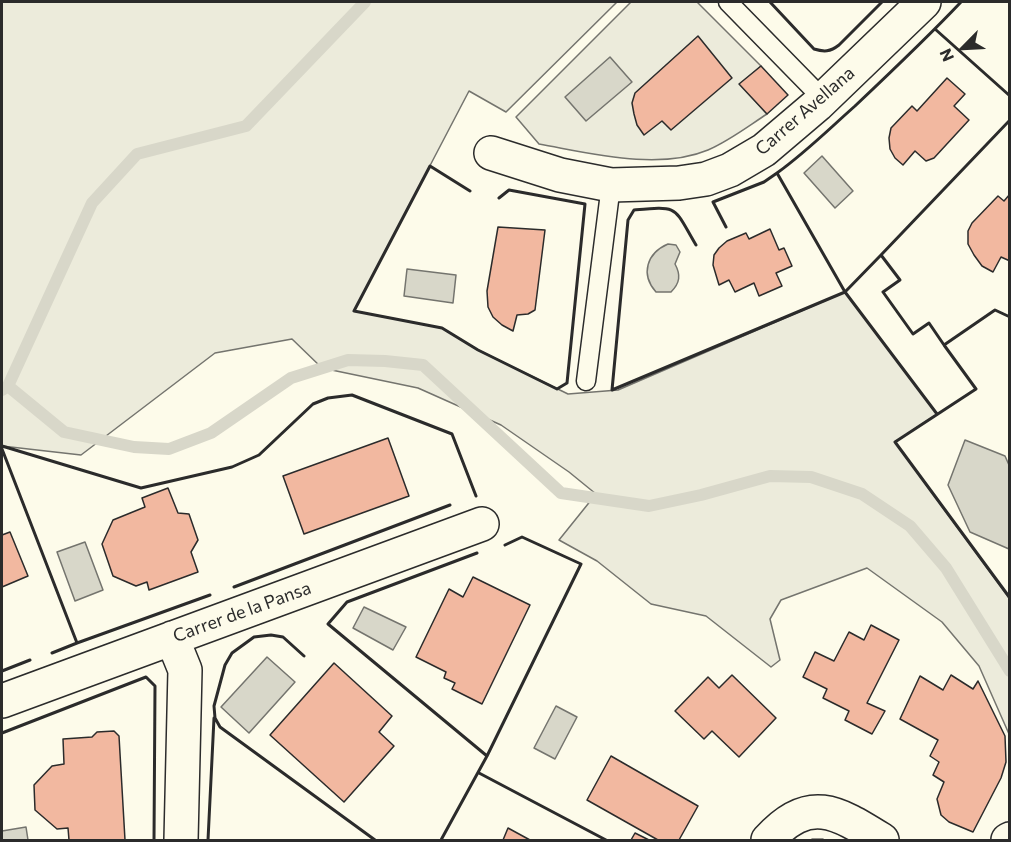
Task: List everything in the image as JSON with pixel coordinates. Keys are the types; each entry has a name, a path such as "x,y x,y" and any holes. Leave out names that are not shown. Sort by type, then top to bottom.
{"street":[{"name":"Carrer Avellana","path":"491,153 560,175 611,185 679,183 706,178 730,170 764,150 823,99 924,2"},
{"name":"Carrer de la Pansa","path":"2,701 482,524"},
{"path":"172,638 185,670 181,840"},
{"path":"768,840 789,819 805,813 818,812 846,819 882,840"}],"lane":[{"path":"728,2 823,99"},
{"path":"586,381 611,185"}],"shaded area":[{"path":"2,2 617,2 506,112 469,91 354,311 442,328 478,350 568,394 618,390 845,292 937,414 895,442 1009,598 1009,734 979,666 942,622 867,568 781,600 770,619 780,660 771,667 706,616 651,604 597,561 559,540 596,494 569,472 501,425 418,388 322,368 292,339 215,353 81,455 2,446"},
{"path":"631,2 697,2 761,66 740,84 767,114 708,150 668,159 624,158 539,144 516,117"},
{"path":"610,57 632,82 586,121 565,97"},
{"path":"822,156 853,191 835,208 804,173"},
{"path":"668,244 676,245 680,252 675,264 679,275 678,282 671,292 656,292 648,278 648,265 655,253"},
{"path":"407,269 456,275 453,303 404,296"},
{"path":"965,440 1005,456 1009,465 1009,549 970,532 948,485"},
{"path":"85,542 103,590 75,601 57,552"},
{"path":"364,607 406,627 393,650 353,628"},
{"path":"267,657 295,682 249,733 221,707"},
{"path":"556,706 577,717 555,759 534,748"},
{"path":"26,827 28,840 2,840 2,831"}],"building":[{"path":"698,36 732,78 671,130 662,121 644,135 637,125 634,114 632,103 635,93"},
{"path":"761,66 788,95 767,114 739,84"},
{"path":"947,78 965,94 954,106 969,120 934,158 926,161 915,151 903,165 890,149 891,128 912,106 917,111"},
{"path":"1010,194 1010,261 1001,257 993,272 982,266 974,255 968,244 968,231 972,223 998,196 1004,201"},
{"path":"498,227 545,230 535,310 528,314 517,315 513,331 493,317 488,307 487,291"},
{"path":"770,229 779,250 784,248 792,266 776,273 782,286 759,296 754,283 735,292 729,280 719,285 713,265 714,255 719,248 727,241 746,233 749,239"},
{"path":"388,438 409,496 304,534 283,476"},
{"path":"168,488 178,513 189,514 198,540 191,552 198,572 149,590 147,582 136,586 113,576 102,544 113,520 145,507 142,498"},
{"path":"10,532 28,576 2,587 2,535"},
{"path":"473,577 530,605 482,704 452,689 455,683 444,678 446,672 416,657 449,589 463,597"},
{"path":"871,625 899,640 867,703 885,711 872,734 845,720 849,711 823,698 827,689 803,677 815,652 834,661 849,632 864,640"},
{"path":"334,663 392,716 379,732 394,746 344,802 270,735"},
{"path":"732,675 776,718 739,757 712,731 704,739 675,711 708,677 719,688"},
{"path":"951,675 973,689 978,681 1005,736 1006,762 1001,778 973,832 949,822 941,815 937,799 944,782 933,775 939,762 930,756 938,740 900,719 920,676 943,690"},
{"path":"114,731 119,736 125,840 69,840 68,828 57,829 35,810 34,785 52,766 64,764 63,739 92,737 97,732"},
{"path":"611,756 698,806 679,840 658,840 587,800"},
{"path":"508,828 530,840 503,840"},
{"path":"635,833 649,840 631,840"}],"waterway":[{"path":"8,386 92,203 137,154 246,126 365,2"},
{"path":"2,390 8,386 64,432 134,447 169,449 211,433 291,378 348,360 423,365 561,493 649,506 701,495 770,476 811,477 862,494 910,526 946,568 1010,671"}],"wall":[{"path":"770,2 814,49 824,51 839,45 882,2"},
{"path":"777,173 855,106 961,2"},
{"path":"935,29 1010,96"},
{"path":"944,345 929,323 913,334 883,292 900,280 881,255 1010,120"},
{"path":"470,191 430,166 354,311 442,328 478,350 557,389 567,383 585,204 509,190 499,198"},
{"path":"696,245 674,211 660,208 634,210 628,220 612,390 845,292 777,173 764,182 713,202 726,227"},
{"path":"881,255 845,292 937,414"},
{"path":"1010,317 995,310 944,345 976,389 895,442 1010,598"},
{"path":"2,446 141,488 232,467 259,455 313,404 328,398 352,395 452,434 476,496"},
{"path":"2,449 77,643 52,653"},
{"path":"234,587 450,505"},
{"path":"477,553 347,602 328,624 487,756 581,564 522,537 505,545"},
{"path":"77,643 210,595"},
{"path":"304,656 283,637 271,635 254,637 232,653 225,665 214,706 215,718 220,727 375,840"},
{"path":"2,671 30,660"},
{"path":"2,733 146,677 155,686 154,840"},
{"path":"208,840 214,718"},
{"path":"441,840 487,756"},
{"path":"479,773 606,840"},
{"path":"812,840 823,840"}]}
